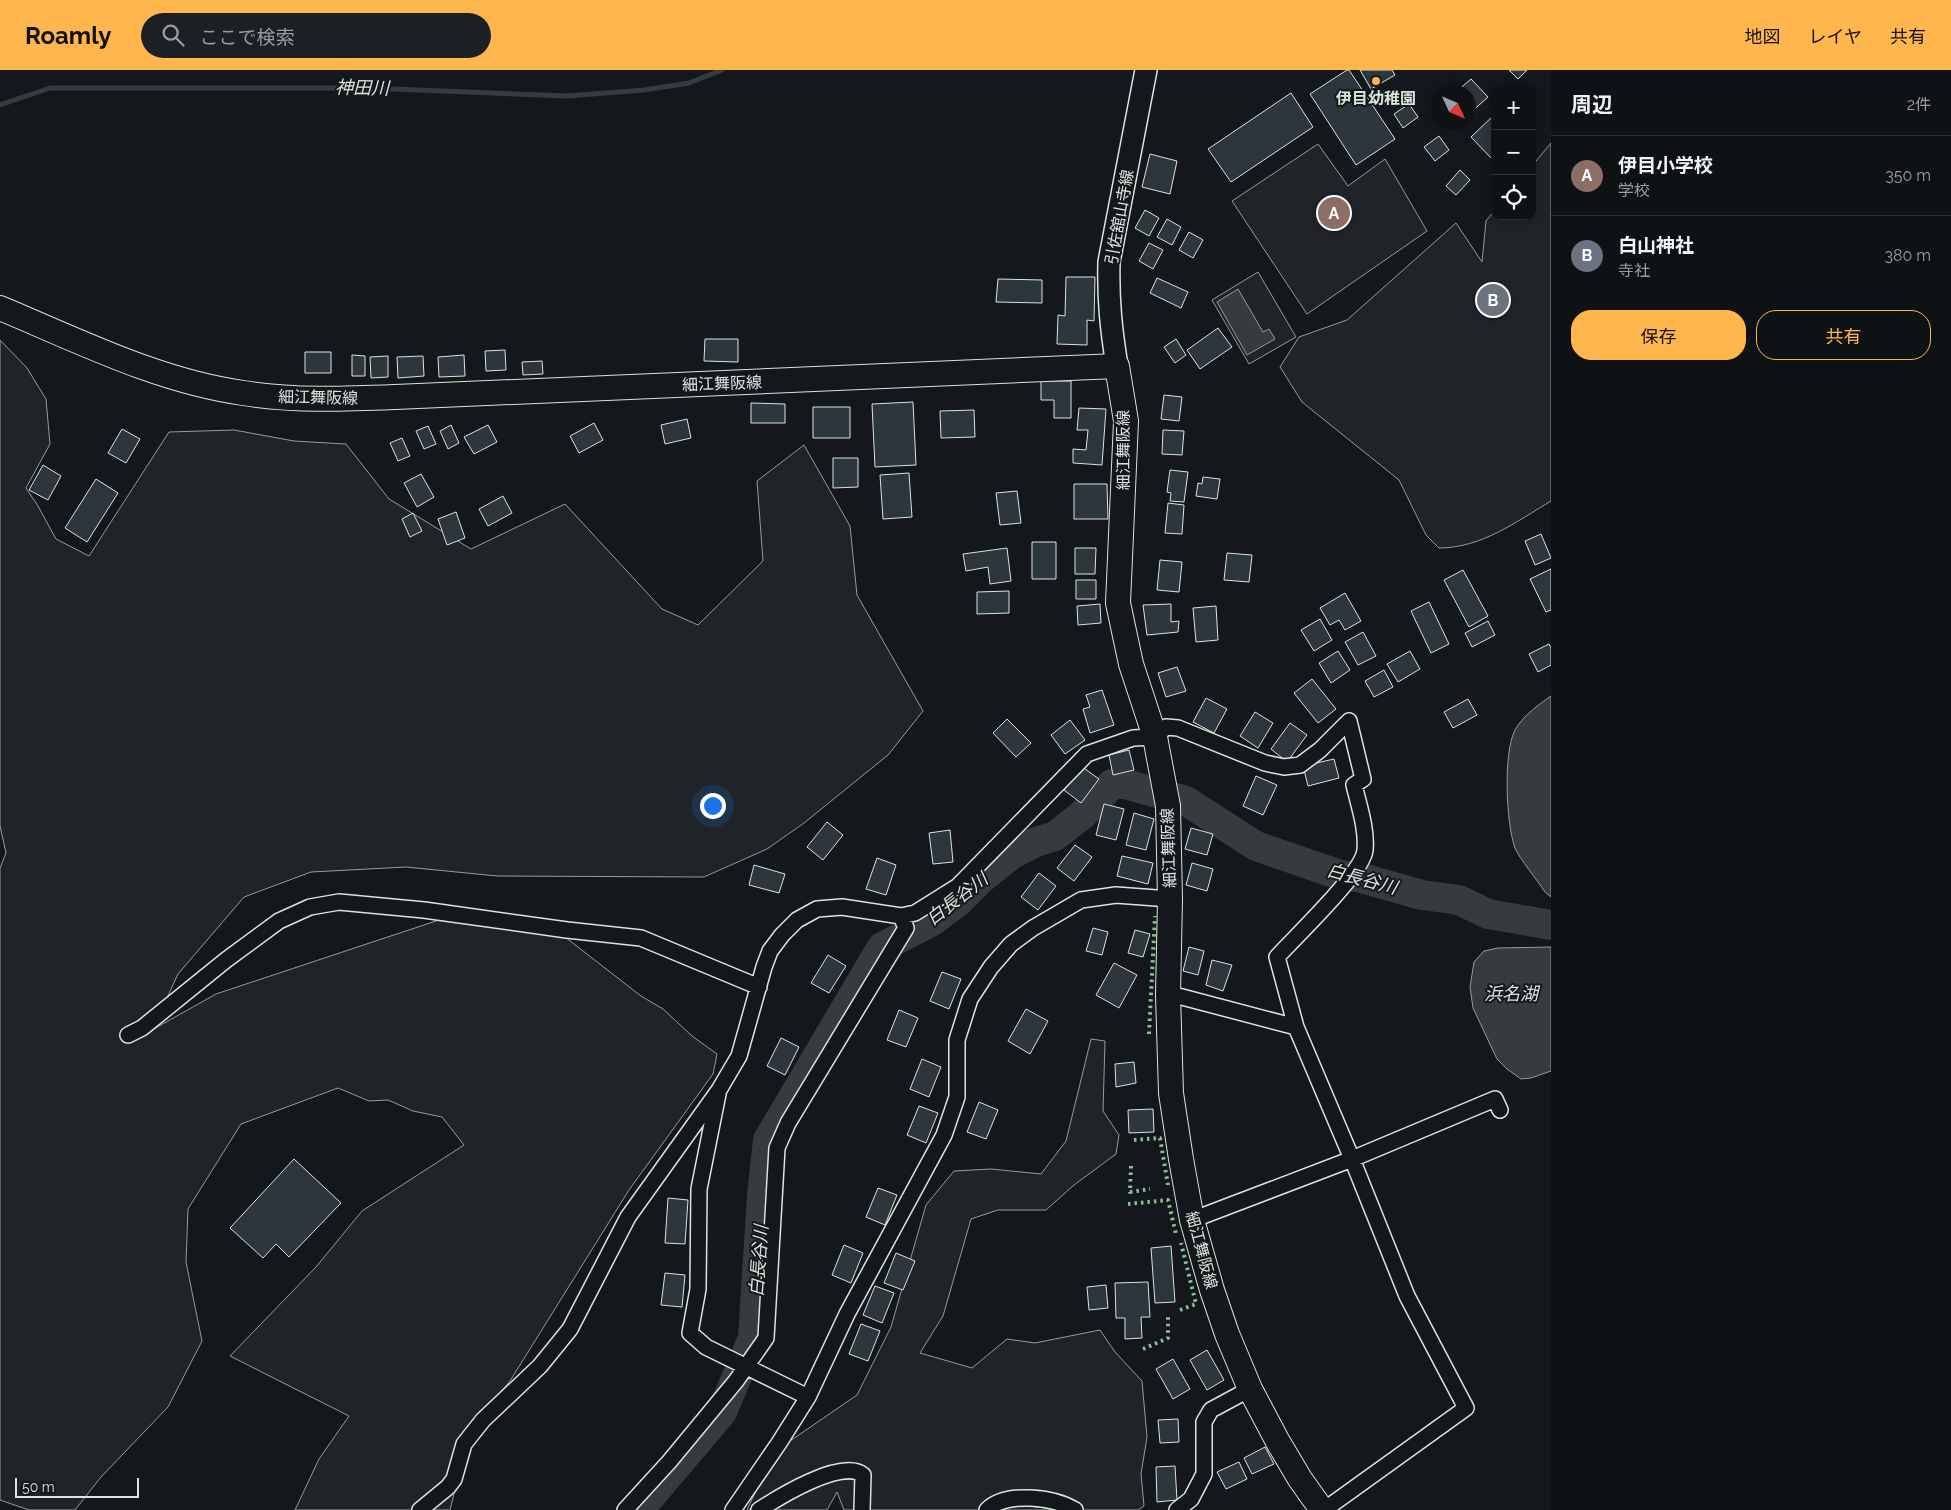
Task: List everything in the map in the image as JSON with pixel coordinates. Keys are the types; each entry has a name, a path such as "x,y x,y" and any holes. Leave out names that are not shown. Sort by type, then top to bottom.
{"main road":[{"name":"引佐舘山寺線","path":"1117,366 1109,321 1110,262 1146,70"},
{"name":"細江舞阪線","path":"0,308 122,359 181,380 242,393 304,399 395,397 1117,366 1126,421 1118,602 1131,664 1155,736 1166,797 1170,899 1168,995 1171,1093 1192,1220 1224,1326 1250,1389 1300,1479 1323,1510"}],"street":[{"path":"420,1510 451,1483 464,1444 483,1420 540,1366 570,1330 628,1217 719,1090 739,1056 770,951 797,920 816,909 842,907 901,916 915,913 958,886 1087,754 1133,738 1155,736 1166,727 1178,728 1265,764 1284,767 1300,765 1320,750 1349,721 1364,778 1354,785 1363,823 1365,851 1357,870 1277,957 1296,1027 1407,1296 1466,1408 1323,1510"},
{"path":"733,1510 808,1397 847,1314 944,1136 957,1097 957,1040 970,999 991,967 1012,944 1033,928 1081,900 1116,895 1170,899"},
{"path":"128,1035 142,1028 226,960 279,921 310,907 339,902 424,910 567,930 641,938 758,987"},
{"path":"626,1510 669,1462 747,1367 766,1338 777,1148 788,1123 906,928 901,916"},
{"path":"1168,995 1296,1027"},
{"path":"719,1090 699,1189 698,1289 690,1333 706,1348 808,1397"},
{"path":"1192,1220 1352,1159 1495,1099 1500,1110"},
{"path":"1177,1510 1191,1498 1204,1474 1204,1422 1211,1410 1250,1389"},
{"path":"759,1510 795,1487 845,1470 857,1471 863,1475 862,1510"},
{"path":"987,1510 1012,1498 1064,1504 1075,1510"}],"shaded area":[{"path":"1551,143 1551,501 1484,539 1454,547 1439,548 1426,535 1399,480 1302,402 1280,367 1299,337 1347,320 1456,223 1482,262 1486,221 1491,215 1491,220 1536,220 1536,161"},
{"path":"1318,144 1348,186 1385,159 1427,231 1307,314 1232,201"},
{"path":"1258,272 1296,337 1249,364 1212,300"},
{"path":"0,340 27,368 46,399 50,444 26,488 56,539 89,556 169,432 234,430 294,441 346,444 389,499 471,549 565,504 662,609 698,625 763,561 757,481 804,445 850,526 857,595 923,711 888,755 804,823 767,849 704,877 497,876 406,867 311,872 244,897 178,974 152,1030 216,994 448,917 556,930 641,996 663,1009 692,1036 717,1054 713,1074 629,1190 510,1381 487,1408 472,1420 450,1510 295,1510 319,1459 349,1416 230,1356 316,1267 362,1211 464,1145 442,1117 413,1111 388,1100 369,1101 338,1088 241,1124 188,1209 186,1262 202,1341 168,1407 101,1477 75,1510 29,1510 0,1500 0,868 6,853 0,826"},
{"path":"1091,1039 1105,1041 1103,1111 1119,1135 1116,1154 1074,1185 1046,1210 998,1210 971,1219 943,1316 920,1353 972,1368 1007,1339 1035,1343 1100,1330 1115,1352 1142,1381 1147,1437 1141,1474 1144,1506 1138,1510 844,1510 837,1492 827,1510 747,1510 774,1452 857,1395 891,1327 926,1205 954,1171 991,1169 1041,1174 1066,1141"}],"water":[{"path":"1238,289 1263,332 1269,329 1275,339 1247,355 1217,302"},
{"path":"1551,696 1551,897 1545,892 1520,858 1515,848 1508,806 1507,771 1511,741 1515,730 1526,715"},
{"name":"浜名湖","path":"1551,947 1551,1071 1531,1078 1521,1079 1497,1059 1473,1008 1470,987 1474,962 1484,951 1498,948"}],"building":[{"path":"1349,70 1395,139 1356,165 1310,94"},
{"name":"伊目幼稚園","path":"1360,70 1392,70 1395,75 1371,89"},
{"path":"1509,70 1527,70 1518,79"},
{"path":"1471,79 1488,97 1476,108 1476,85 1464,85"},
{"path":"1291,93 1313,127 1231,182 1208,149"},
{"path":"1409,104 1418,117 1403,128 1394,114"},
{"path":"1491,118 1491,158 1471,137"},
{"path":"1439,136 1449,150 1435,161 1424,147"},
{"path":"1150,154 1177,161 1170,194 1142,187"},
{"path":"1460,170 1470,180 1456,195 1446,186"},
{"path":"1145,210 1159,218 1149,236 1135,228"},
{"path":"1167,219 1181,227 1172,245 1157,237"},
{"path":"1189,232 1203,240 1193,258 1179,250"},
{"path":"1149,243 1163,250 1153,269 1139,261"},
{"path":"1066,277 1095,277 1094,321 1087,320 1087,345 1057,344 1058,315 1065,316"},
{"path":"1157,278 1188,292 1181,308 1150,293"},
{"path":"998,279 1042,280 1042,303 996,302"},
{"path":"1218,328 1232,347 1200,369 1187,350"},
{"path":"705,339 738,339 738,362 704,361"},
{"path":"1176,339 1186,355 1175,363 1164,347"},
{"path":"505,350 506,370 486,371 485,351"},
{"path":"305,352 331,352 331,373 305,373"},
{"path":"352,355 365,356 365,376 352,376"},
{"path":"464,355 465,376 439,377 438,357"},
{"path":"388,356 388,377 371,378 370,357"},
{"path":"423,356 424,376 398,378 397,357"},
{"path":"542,361 543,374 523,375 522,362"},
{"path":"1041,381 1071,381 1071,418 1054,418 1054,400 1041,400"},
{"path":"1164,395 1182,397 1179,421 1161,419"},
{"path":"913,402 916,465 875,467 872,404"},
{"path":"751,403 785,404 785,423 751,423"},
{"path":"813,407 850,407 850,438 813,438"},
{"path":"1079,408 1106,409 1102,465 1073,463 1073,449 1086,450 1088,430 1077,430"},
{"path":"974,410 975,437 941,438 940,411"},
{"path":"687,419 691,438 665,444 661,425"},
{"path":"594,423 603,440 579,453 570,436"},
{"path":"451,425 459,443 448,449 440,431"},
{"path":"488,425 497,442 474,454 464,437"},
{"path":"428,426 436,444 424,449 416,431"},
{"path":"122,429 140,439 126,463 108,453"},
{"path":"1163,430 1184,431 1182,455 1162,454"},
{"path":"402,438 410,456 398,461 390,443"},
{"path":"833,458 858,458 858,487 833,488"},
{"path":"43,465 61,476 48,500 29,490"},
{"path":"1170,470 1188,472 1184,502 1170,501 1171,493 1167,492"},
{"path":"909,473 912,517 883,519 880,475"},
{"path":"421,474 434,497 417,507 404,483"},
{"path":"1203,477 1220,479 1217,499 1196,496 1198,483 1202,484"},
{"path":"96,479 118,493 87,542 65,528"},
{"path":"1074,484 1107,484 1108,519 1074,519"},
{"path":"1017,491 1021,523 1000,525 996,493"},
{"path":"503,496 512,513 488,526 479,509"},
{"path":"1168,503 1184,505 1182,534 1165,533"},
{"path":"456,512 465,538 447,545 438,519"},
{"path":"413,513 422,531 410,537 402,519"},
{"path":"1541,534 1551,558 1535,565 1525,541"},
{"path":"1032,542 1056,542 1056,579 1032,579"},
{"path":"1007,548 1011,581 990,584 988,567 966,571 963,554"},
{"path":"1075,548 1096,548 1095,574 1075,574"},
{"path":"1227,553 1252,555 1249,582 1224,580"},
{"path":"1160,560 1182,562 1179,592 1157,590"},
{"path":"1551,569 1551,610 1546,612 1530,579"},
{"path":"1463,570 1488,616 1469,627 1444,580"},
{"path":"1076,580 1096,580 1096,599 1076,599"},
{"path":"1009,591 1009,613 977,614 977,592"},
{"path":"1345,593 1361,621 1345,630 1339,620 1330,625 1320,608"},
{"path":"1429,602 1449,644 1431,653 1411,611"},
{"path":"1100,604 1101,623 1078,625 1077,606"},
{"path":"1171,604 1171,622 1179,621 1178,632 1147,635 1143,605"},
{"path":"1216,606 1218,640 1196,642 1193,608"},
{"path":"1320,619 1332,640 1314,651 1301,630"},
{"path":"1488,621 1495,635 1472,647 1465,633"},
{"path":"1363,632 1376,656 1358,665 1345,642"},
{"path":"1549,644 1551,648 1551,665 1538,672 1529,654"},
{"path":"1338,651 1350,670 1331,683 1319,663"},
{"path":"1410,651 1420,669 1398,682 1387,664"},
{"path":"1177,667 1186,691 1166,697 1158,673"},
{"path":"1384,670 1393,687 1374,697 1365,681"},
{"path":"1312,679 1336,709 1318,723 1294,693"},
{"path":"1102,690 1114,725 1090,733 1083,709 1090,707 1086,695"},
{"path":"1206,698 1227,709 1214,733 1193,722"},
{"path":"1468,699 1477,715 1453,728 1444,712"},
{"path":"1255,712 1273,723 1258,748 1240,736"},
{"path":"1007,719 1031,743 1016,757 993,733"},
{"path":"1070,720 1085,740 1065,754 1051,735"},
{"path":"1290,723 1307,735 1287,762 1271,749"},
{"path":"1129,750 1134,770 1113,775 1109,755"},
{"path":"1334,759 1339,778 1308,786 1303,766"},
{"path":"1081,766 1099,779 1081,803 1064,790"},
{"path":"1256,776 1277,785 1263,815 1243,806"},
{"path":"1104,804 1124,809 1116,840 1096,835"},
{"path":"1134,813 1154,819 1146,850 1126,845"},
{"path":"827,822 843,835 823,860 807,847"},
{"path":"1191,828 1213,834 1207,855 1185,849"},
{"path":"950,830 953,862 933,864 929,833"},
{"path":"1075,845 1092,857 1074,881 1057,868"},
{"path":"1122,856 1153,863 1148,884 1117,876"},
{"path":"877,858 896,865 886,895 866,889"},
{"path":"1192,863 1213,869 1207,891 1186,885"},
{"path":"754,865 785,874 779,893 749,885"},
{"path":"1039,873 1056,886 1038,910 1021,897"},
{"path":"1093,928 1108,932 1102,955 1086,951"},
{"path":"1135,930 1150,934 1143,957 1128,953"},
{"path":"1189,947 1204,951 1198,975 1183,971"},
{"path":"828,955 846,966 829,993 811,983"},
{"path":"1212,960 1232,965 1223,991 1206,985"},
{"path":"1114,963 1137,975 1119,1008 1096,995"},
{"path":"942,972 961,979 949,1009 930,1001"},
{"path":"1026,1009 1048,1021 1030,1054 1008,1041"},
{"path":"899,1010 918,1018 906,1047 887,1040"},
{"path":"781,1038 799,1047 785,1075 767,1066"},
{"path":"922,1059 941,1067 929,1097 910,1089"},
{"path":"1134,1062 1136,1083 1116,1087 1115,1064"},
{"path":"979,1102 998,1110 986,1139 967,1132"},
{"path":"919,1106 938,1113 926,1143 907,1135"},
{"path":"1153,1109 1154,1132 1129,1133 1128,1110"},
{"path":"294,1159 341,1203 289,1257 276,1244 263,1258 230,1228"},
{"path":"878,1188 897,1195 885,1225 866,1217"},
{"path":"668,1198 688,1200 685,1244 665,1243"},
{"path":"844,1245 863,1253 851,1283 832,1275"},
{"path":"1171,1246 1175,1302 1155,1303 1151,1248"},
{"path":"896,1253 915,1261 903,1290 884,1283"},
{"path":"665,1273 685,1275 682,1307 661,1305"},
{"path":"1148,1282 1150,1317 1141,1317 1142,1338 1125,1339 1125,1318 1116,1318 1115,1283"},
{"path":"1106,1285 1108,1308 1089,1310 1087,1287"},
{"path":"875,1286 894,1293 882,1323 863,1315"},
{"path":"861,1324 880,1331 868,1361 849,1354"},
{"path":"1207,1350 1224,1380 1207,1390 1190,1360"},
{"path":"1173,1359 1190,1389 1173,1399 1156,1369"},
{"path":"1178,1419 1179,1442 1160,1443 1158,1420"},
{"path":"1265,1447 1274,1464 1252,1474 1244,1458"},
{"path":"1239,1462 1247,1479 1226,1489 1217,1472"},
{"path":"1175,1466 1177,1500 1157,1502 1156,1467"}],"waterway":[{"name":"神田川","path":"0,105 50,88 368,88 567,96 644,90 689,83 722,70"},
{"name":"白長谷川","path":"639,1510 722,1412 753,1338 762,1195 768,1140 882,947 931,922 959,901 982,878 1012,854 1036,842 1055,836 1082,815 1112,784 1125,784 1186,801 1256,846 1340,875 1358,877 1422,895 1459,900 1488,914 1551,925"}],"hedge":[{"path":"1149,1034 1155,916"},
{"path":"1134,1140 1160,1138 1168,1185"},
{"path":"1131,1166 1130,1192 1150,1189"},
{"path":"1128,1204 1168,1200 1176,1234"},
{"path":"1180,1310 1196,1304 1181,1243"},
{"path":"1143,1349 1168,1338 1168,1315"}],"place":[{"name":"伊目幼稚園","path":"1376,81"},
{"name":"伊目小学校","path":"1334,213"},
{"name":"白山神社","path":"1493,300"}]}
